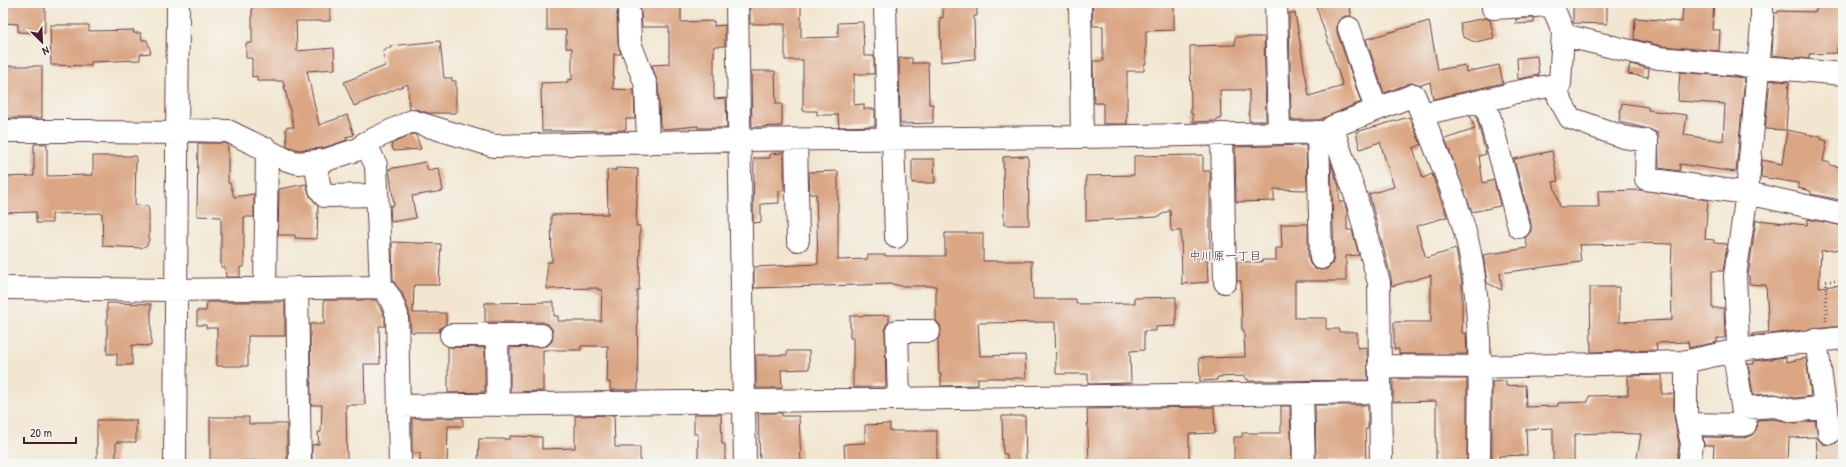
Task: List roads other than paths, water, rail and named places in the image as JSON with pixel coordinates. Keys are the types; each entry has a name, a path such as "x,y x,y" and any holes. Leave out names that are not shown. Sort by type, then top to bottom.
{"street":[{"path":"175,464 178,3"},
{"path":"737,3 745,464"},
{"path":"885,3 890,139 896,237"},
{"path":"1080,3 1082,137"},
{"path":"1276,3 1279,133"},
{"path":"1688,424 1745,425 1735,360 1738,350 1736,276 1747,193 1762,24 1762,3"},
{"path":"1422,114 1508,95 1511,93 1560,84 1564,31 1552,4 1494,8"},
{"path":"629,14 630,43 646,85 648,143"},
{"path":"1349,28 1376,110"},
{"path":"1563,35 1659,58 1843,74"},
{"path":"1557,85 1559,98 1570,118 1623,136 1647,141 1646,179 1747,193 1843,214"},
{"path":"3,131 228,131 287,160 298,163 315,162 362,148 365,143 412,121 494,146 739,140 1082,137 1326,132 1332,127 1414,94 1447,179 1463,226 1470,257 1478,324 1479,464"},
{"path":"1485,100 1519,227"},
{"path":"1321,258 1326,132"},
{"path":"1326,132 1356,196 1378,283 1381,464"},
{"path":"1222,134 1225,282"},
{"path":"796,140 798,240"},
{"path":"365,143 376,165 381,287"},
{"path":"265,289 267,149"},
{"path":"315,162 320,189 325,196 377,195"},
{"path":"3,288 175,290 381,287 387,292 392,300 397,315 400,464"},
{"path":"297,288 300,464"},
{"path":"899,399 897,331 929,331"},
{"path":"451,335 541,335"},
{"path":"497,335 498,405"},
{"path":"1379,366 1478,367 1684,362 1738,350 1828,339 1825,407 1827,408 1829,433"},
{"path":"1686,361 1686,416 1692,444 1689,464"},
{"path":"399,406 1379,392"},
{"path":"1302,393 1304,464"},
{"path":"1743,408 1774,406 1794,411 1825,407"}],"district":[{"name":"中川原一丁目","path":"1225,255"}]}
